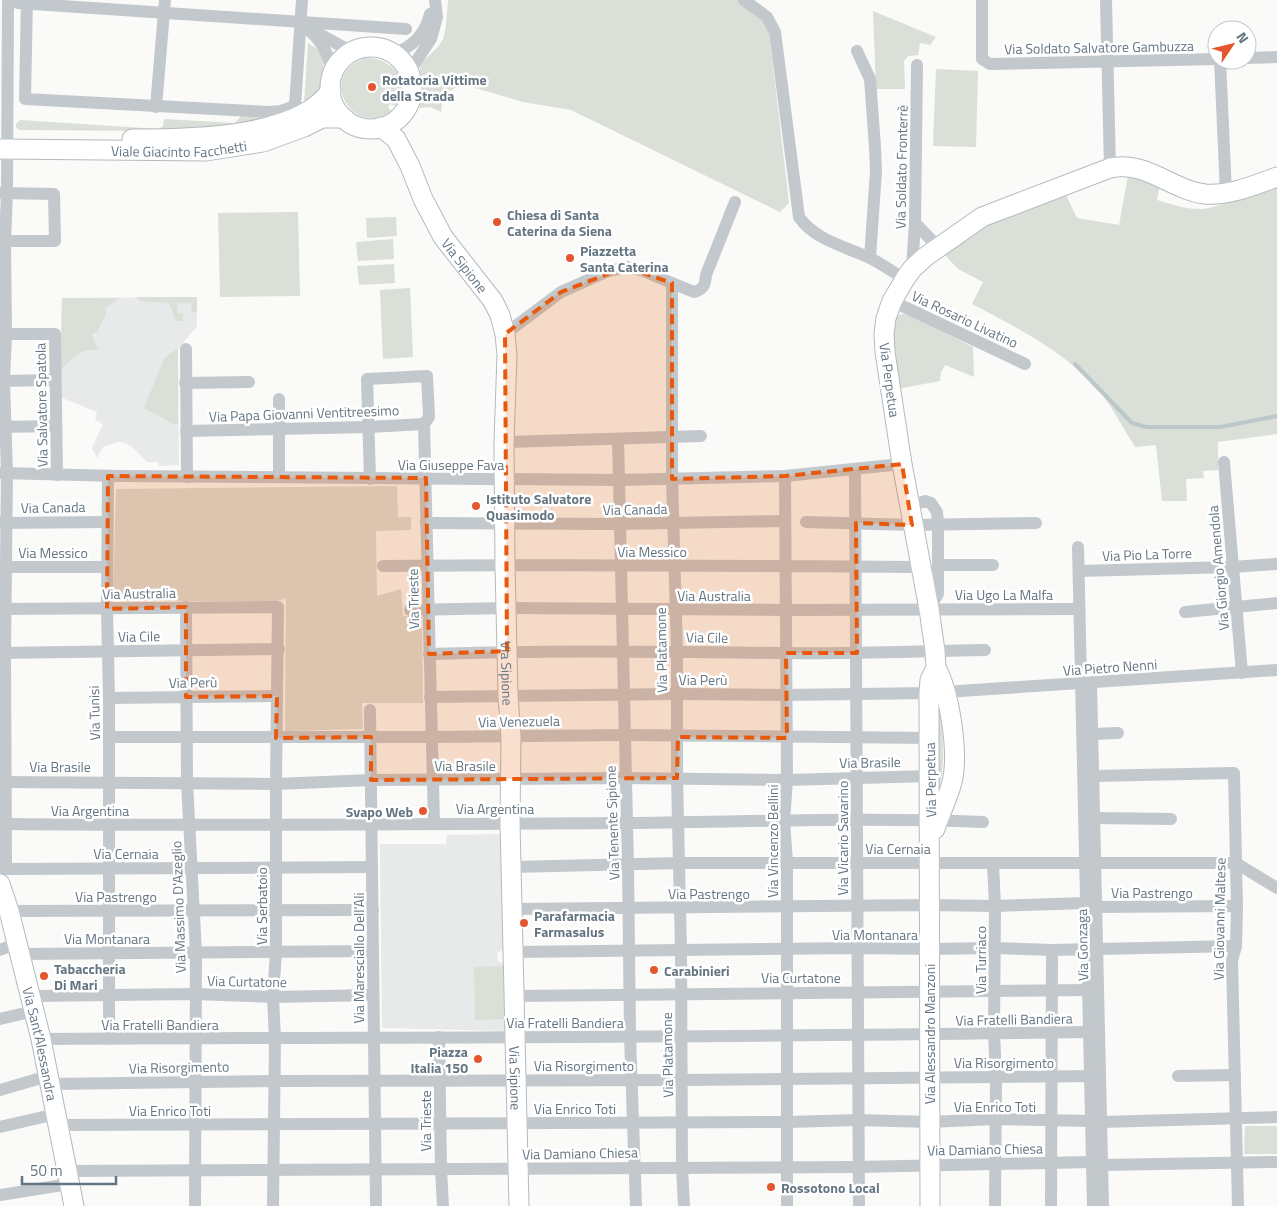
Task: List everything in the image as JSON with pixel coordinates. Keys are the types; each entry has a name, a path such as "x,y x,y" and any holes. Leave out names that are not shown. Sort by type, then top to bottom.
{"street":[{"path":"27,2 25,99 269,112 281,111 295,106 303,25 302,0"},
{"path":"394,54 417,41 426,28 435,0"},
{"path":"409,72 431,39 436,17 435,0"},
{"path":"744,0 767,18 775,32 798,217 815,234 909,274"},
{"name":"Via Soldato Salvatore Gambuzza","path":"982,0 982,59 990,64 1207,60"},
{"path":"1106,0 1110,168"},
{"path":"2,873 6,824 2,782 2,381 6,334 2,241 8,1 165,6 303,25 406,29"},
{"path":"156,107 165,6"},
{"path":"303,25 342,47 356,50"},
{"path":"303,25 328,53 332,82 332,100 344,118 355,125 368,128 381,127 395,121 406,109 412,91 409,72 402,62 394,54 375,47 356,50 342,59 332,82"},
{"path":"857,51 870,79 875,138 876,171 870,258"},
{"path":"1257,58 1277,57"},
{"name":"Via Soldato Fronterrè","path":"909,274 915,223 917,65"},
{"path":"1220,70 1226,193"},
{"name":"Viale Giacinto Facchetti","path":"4,143 187,139 225,136 265,127 315,108 324,100 332,82"},
{"path":"406,109 405,126 410,166"},
{"name":"Viale Giacinto Facchetti","path":"4,143 206,152 263,142 304,127 322,118 344,118"},
{"path":"381,127 396,139 410,166"},
{"name":"Via Perpetua","path":"934,820 930,776 930,738 937,693 942,678 936,660 929,609 930,566 912,525 885,352 884,334 886,318 892,301 909,274 939,248 982,217 1110,168 1121,165 1133,166 1190,190 1206,194 1226,193 1277,178"},
{"name":"Via Sipione","path":"410,166 423,199 443,237 493,301 500,315 505,334 507,355 504,442 504,564 511,736 510,823 519,1206"},
{"path":"2,241 55,240 54,194 4,193"},
{"path":"505,334 561,292 606,272 626,267 641,270 694,292 701,290 705,285 706,274 735,202"},
{"path":"915,223 939,248"},
{"name":"Via Platamone","path":"672,283 671,437 677,651 682,993 682,1168 684,1206"},
{"name":"Via Rosario Livatino","path":"892,301 1025,364"},
{"name":"Via Salvatore Spatola","path":"6,334 56,334 57,475"},
{"path":"186,349 187,477"},
{"name":"Via Trieste","path":"369,427 366,379 427,376 429,417 424,424 434,823"},
{"path":"2,381 55,380"},
{"path":"185,383 249,382"},
{"path":"279,399 279,476"},
{"name":"Via Papa Giovanni Ventitreesimo","path":"186,431 424,424"},
{"path":"3,427 56,426"},
{"path":"369,427 370,479"},
{"path":"504,442 701,436"},
{"name":"Via Tenente Sipione","path":"618,439 630,950 630,1036 636,1206"},
{"name":"Via Giorgio Amendola","path":"1224,462 1242,673"},
{"name":"Via Giuseppe Fava","path":"3,473 187,477 279,476 370,479 672,480 785,476 902,464"},
{"name":"Via Vicario Savarino","path":"855,469 858,694 856,777 858,820 859,1206"},
{"name":"Via Tunisi","path":"108,476 109,1039"},
{"name":"Via Vincenzo Bellini","path":"785,476 787,780 784,821 787,864 787,1206"},
{"path":"909,506 925,501 931,503 937,512 938,524 930,566"},
{"name":"Via Canada","path":"426,523 619,524 784,521"},
{"name":"Via Canada","path":"3,523 107,522"},
{"path":"806,522 912,525 1036,523"},
{"path":"1078,547 1079,609 1086,684"},
{"name":"Via Messico","path":"383,566 504,564 621,566 993,565"},
{"name":"Via Pio La Torre","path":"1079,571 1276,564"},
{"name":"Via Messico","path":"2,567 107,567"},
{"path":"1185,612 1277,603"},
{"name":"Via Massimo D'Azeglio","path":"186,607 187,782 193,867 196,953 195,1206"},
{"name":"Via Australia","path":"2,609 278,607"},
{"name":"Via Serbatoio","path":"273,1206 275,1039 273,997 276,952 278,607"},
{"name":"Via Australia","path":"410,610 506,608 622,610 929,609"},
{"name":"Via Ugo La Malfa","path":"929,609 1079,609"},
{"name":"Via Cile","path":"2,653 279,649"},
{"name":"Via Cile","path":"429,654 507,651 857,653 936,660 985,650"},
{"name":"Via Pietro Nenni","path":"937,693 1277,670"},
{"name":"Via Gonzaga","path":"1086,684 1092,734 1094,818 1090,863"},
{"name":"Via Gonzaga","path":"1086,684 1097,1163 1102,1206"},
{"name":"Via Perù","path":"430,697 937,693"},
{"name":"Via Alessandro Manzoni","path":"930,1206 930,854 934,820 952,780 954,749 950,713 937,693"},
{"name":"Via Perù","path":"109,698 277,696"},
{"name":"Via Maresciallo Dell'Ali","path":"370,710 376,1206"},
{"path":"1092,734 1118,733"},
{"name":"Via Venezuela","path":"109,737 431,738 624,736 930,738"},
{"name":"Via Giovanni Maltese","path":"1093,776 1234,773 1238,906 1236,946 1232,961 1238,1206"},
{"name":"Via Brasile","path":"2,782 109,781 276,784 371,780 625,778 787,780 930,776"},
{"path":"1094,818 1171,819"},
{"name":"Via Argentina","path":"6,824 276,826 858,820 983,822"},
{"name":"Via Cernaia","path":"512,866 680,863 858,863 930,854 993,864 1236,863"},
{"path":"1236,863 1277,888"},
{"name":"Via Turriaco","path":"993,864 996,1076 995,1206"},
{"name":"Via Cernaia","path":"2,873 110,868 372,867"},
{"name":"Via Sant'Alessandra","path":"2,873 5,913 12,949 32,1004 41,1039 74,1206"},
{"name":"Via Pastrengo","path":"513,909 930,905 1238,906"},
{"name":"Via Pastrengo","path":"5,913 373,910"},
{"name":"Via Montanara","path":"514,952 858,948 1052,950 1236,946"},
{"name":"Via Montanara","path":"12,949 110,953 373,951"},
{"name":"Via Gonzaga","path":"1092,949 1088,990 1089,1032 1095,1076"},
{"path":"1051,1206 1052,950"},
{"name":"Via Curtatone","path":"514,996 1088,990"},
{"name":"Via Curtatone","path":"0,1020 32,1004 108,996 195,994 273,997 373,996"},
{"name":"Via Fratelli Bandiera","path":"41,1039 682,1035 929,1036 1089,1032"},
{"name":"Via Trieste","path":"439,1037 440,1168 443,1206"},
{"path":"1178,1076 1235,1075"},
{"name":"Via Risorgimento","path":"0,1090 48,1080 195,1082 1095,1076"},
{"name":"Via Enrico Toti","path":"0,1127 57,1120 194,1125 683,1123 858,1120 929,1122 996,1119 1096,1122 1277,1117"},
{"name":"Via Damiano Chiesa","path":"0,1195 68,1177 194,1170 635,1167 787,1168 1052,1163 1237,1164 1277,1162"},
{"name":"Via Gonzaga","path":"1093,1206 1097,1163"}],"highlighted area":[{"path":"626,267 672,283 672,479 785,476 902,464 912,525 856,523 857,653 786,653 787,738 678,737 677,778 371,780 371,737 276,738 277,696 186,697 186,607 107,609 108,476 426,478 429,654 507,651 505,334 561,292"}],"shaded area":[{"path":"448,0 740,0 763,20 769,32 789,203 780,212 571,110 523,102 462,84 443,95 441,112 430,107 419,108 423,93 421,63 438,47 443,39"},
{"path":"873,11 936,37 930,45 920,43 918,55 908,56 904,61 905,89 876,89"},
{"path":"308,43 320,51 324,62 320,90 304,105"},
{"path":"365,58 375,59 391,66 401,80 403,88 396,106 390,104 388,107 391,111 377,118 364,117 353,111 345,102 342,90 343,78 350,67"},
{"path":"936,69 978,71 976,147 933,146"},
{"path":"241,116 267,118 244,124 160,131 19,130 16,127 20,120 159,129 163,126 164,119 235,123"},
{"path":"1128,176 1142,177 1160,185 1157,200 1194,209 1216,206 1277,184 1277,434 1218,442 1218,470 1203,471 1204,478 1186,479 1187,501 1162,501 1156,445 1135,447 1103,396 1077,369 1049,347 972,304 983,282 958,269 942,252 993,219 1065,193 1077,218 1119,225"},
{"path":"298,212 300,296 220,297 218,213"},
{"path":"396,217 397,236 367,238 366,218"},
{"path":"393,239 394,259 358,261 356,242"},
{"path":"394,264 395,283 359,285 357,266"},
{"path":"410,288 413,357 383,359 380,290"},
{"path":"136,297 197,297 197,312 191,313 192,303 177,303 178,313 183,313 183,321 176,321 169,303 140,301"},
{"path":"197,297 197,326 178,349 179,465 159,466 158,462 147,462 132,447 118,442 103,447 97,458 92,448 103,424 95,420 97,412 60,397 62,298"},
{"path":"62,298 120,298 105,308 106,314 97,332 92,334 98,350 81,353 60,371"},
{"path":"907,313 973,347 974,377 945,365 941,372 940,381 897,389 892,357 895,316"},
{"path":"178,348 178,424 173,424 144,408 164,359"},
{"path":"397,486 398,517 411,517 411,530 376,531 377,596 401,589 403,616 422,616 423,703 362,703 363,729 285,731 286,598 275,602 113,600 116,489"},
{"path":"936,713 940,713 943,766 936,798"},
{"path":"502,834 505,949 497,953 498,961 505,965 507,1031 382,1028 380,844 446,844 447,835"},
{"path":"503,966 504,1019 475,1020 474,967"},
{"path":"1245,1126 1277,1126 1277,1154 1244,1154"}],"waterway":[{"path":"1075,364 1132,423 1146,427 1220,427 1277,416"}],"place":[{"name":"Rotatoria Vittime della Strada","path":"372,87"},
{"name":"Chiesa di Santa Caterina da Siena","path":"497,222"},
{"name":"Piazzetta Santa Caterina","path":"570,258"},
{"name":"Istituto Salvatore Quasimodo","path":"476,506"},
{"name":"Svapo Web","path":"423,811"},
{"name":"Parafarmacia Farmasalus","path":"524,923"},
{"name":"Carabinieri","path":"654,970"},
{"name":"Tabaccheria Di Mari","path":"44,976"},
{"name":"Piazza Italia 150","path":"478,1059"},
{"name":"Rossotono Local","path":"771,1187"}]}
